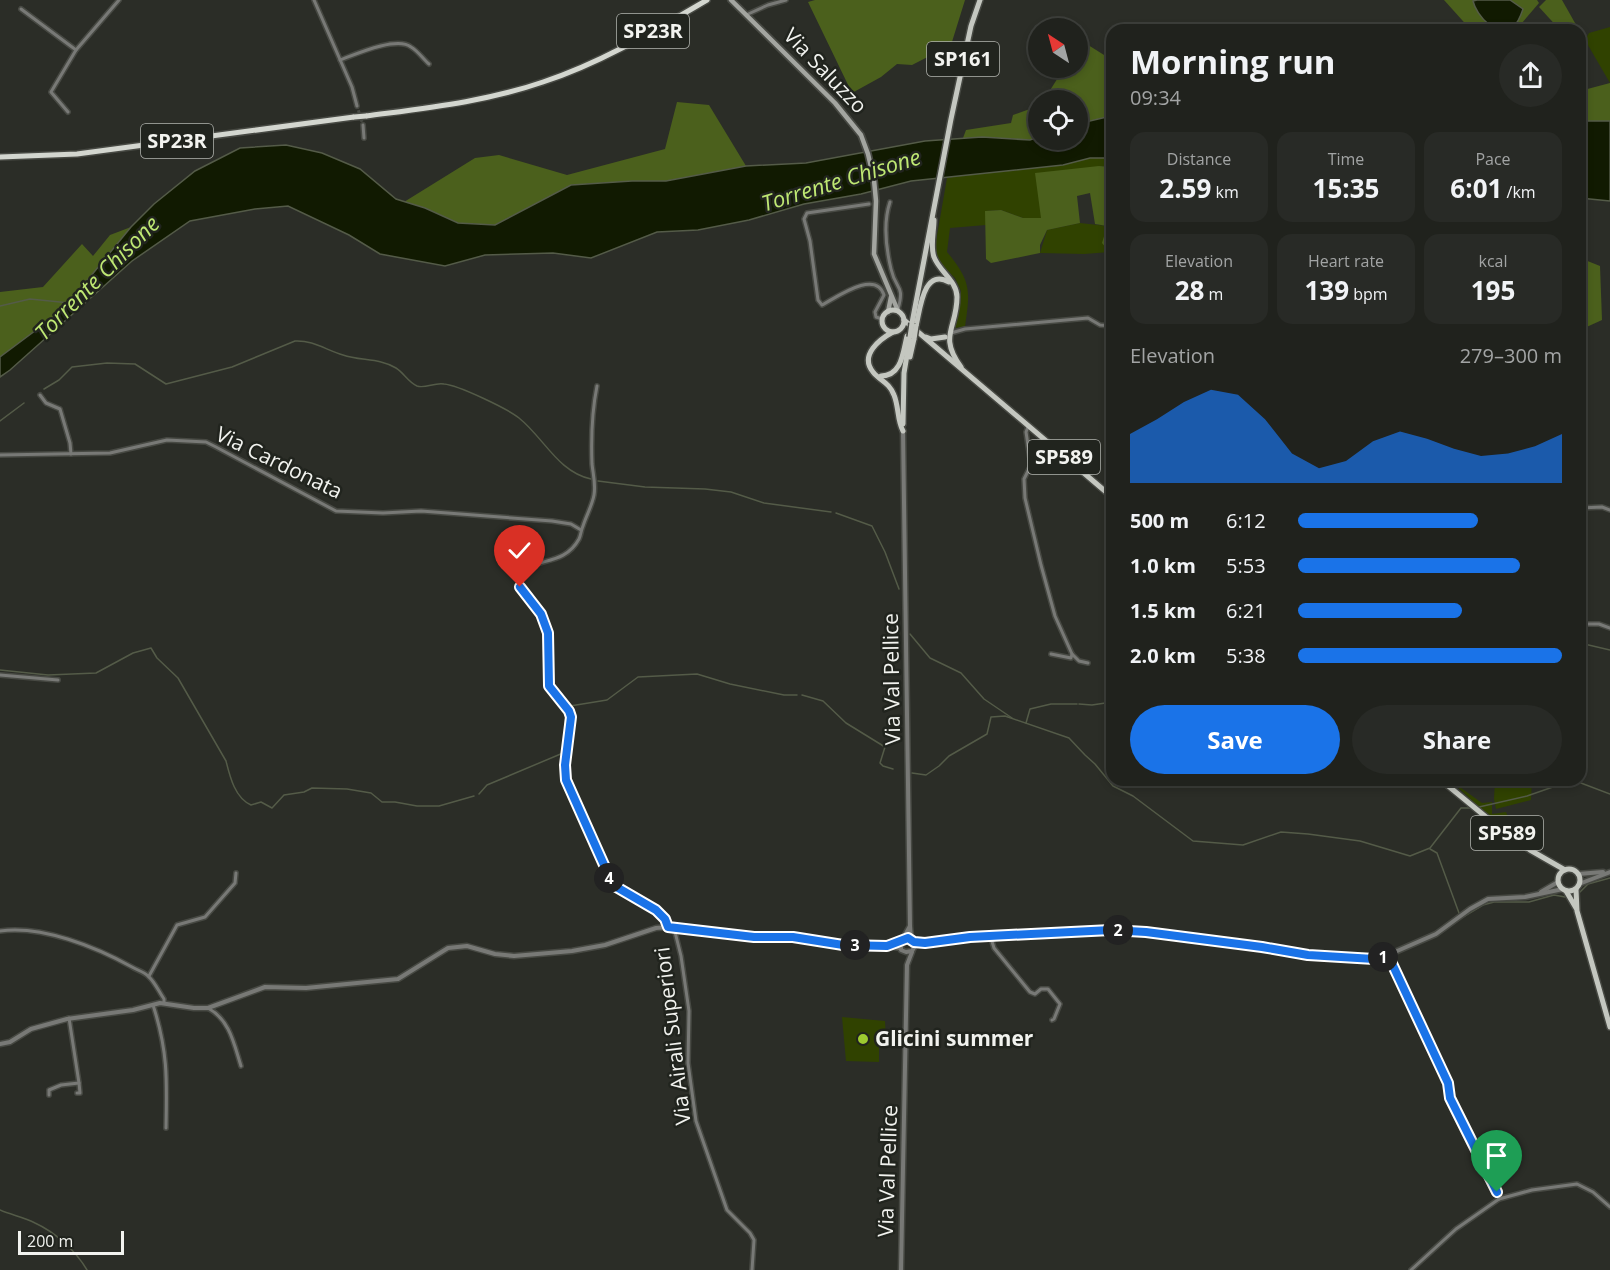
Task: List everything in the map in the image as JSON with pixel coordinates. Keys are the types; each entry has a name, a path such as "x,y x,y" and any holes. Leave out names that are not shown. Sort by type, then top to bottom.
{"highway":[{"name":"SP23R","path":"366,114 483,95 540,79 624,44 700,0"},
{"name":"SP23R","path":"0,155 76,154 485,98 542,83 579,68 626,47 707,0"}],"main road":[{"name":"Via Saluzzo","path":"731,0 849,118 864,143 871,165 876,201 874,254 898,311"},
{"name":"SP161","path":"903,431 904,373 911,324 951,119 971,26 980,0"},
{"path":"934,206 932,253 957,296 940,353"},
{"path":"878,340 911,324 926,287 934,280 945,280 952,284"},
{"path":"891,297 878,340 869,356 869,365 876,375 890,386 895,396 900,426 903,431"},
{"path":"888,312 898,311"},
{"name":"SP589","path":"898,311 940,353 1106,492"},
{"path":"883,322 886,330 892,332"},
{"path":"899,330 911,324"},
{"path":"923,336 931,339 947,335"},
{"path":"940,353 949,345 947,335"},
{"path":"876,375 890,376 896,371 910,337"},
{"name":"SP589","path":"949,345 954,358 978,383"},
{"name":"SP589","path":"1448,786 1530,850 1565,870 1574,870 1578,874 1577,911"},
{"name":"SP589","path":"1550,861 1558,880 1577,911 1610,1027"},
{"name":"SP589","path":"1558,880 1560,873 1565,870"},
{"name":"SP589","path":"1565,890 1578,886"}],"street":[{"path":"68,112 51,92 76,50 120,0"},
{"path":"314,0 352,87 357,106"},
{"path":"746,15 786,0"},
{"path":"21,9 76,50"},
{"path":"340,60 402,43 411,46 429,64"},
{"path":"363,125 364,138"},
{"path":"890,202 886,224 892,271 901,289 898,311"},
{"path":"869,204 807,213 804,216 810,241 818,300 822,305 858,287 873,284 879,286 884,295 875,312 876,317 883,322"},
{"path":"947,335 965,329 1088,318 1106,325"},
{"path":"597,386 592,413 593,497 580,537 564,555 527,568 521,572 518,580 520,587 541,614 548,633 549,686 569,711 571,717 566,742 566,780 590,836 613,885 656,910 671,927"},
{"path":"40,395 46,403 60,409 71,454"},
{"path":"1029,426 1026,432 1031,465 1024,479 1025,498 1055,616 1072,654 1079,661 1088,663"},
{"name":"Via Val Pellice","path":"903,431 910,926"},
{"name":"Via Cardonata","path":"0,455 110,453 167,440 206,442 288,483 336,511 383,513 421,511 552,520 571,524 581,530"},
{"path":"1586,508 1602,507 1610,510"},
{"path":"1586,624 1599,624 1610,628"},
{"path":"1051,654 1071,658 1072,654"},
{"path":"0,675 58,680"},
{"name":"SP589","path":"1578,874 1610,871"},
{"name":"SP589","path":"1578,886 1610,871"},
{"path":"149,976 177,925 205,917 235,884 236,873"},
{"path":"1537,895 1558,880"},
{"path":"887,946 903,940 925,943 990,935 1111,930 1146,932 1308,955 1374,959 1436,934 1488,899 1565,890"},
{"name":"SP161","path":"907,965 902,950 903,940 910,926"},
{"name":"SP161","path":"907,965 913,950 910,926"},
{"path":"0,1044 9,1042 31,1029 69,1018 133,1010 164,1003 208,1008 265,987 306,988 398,979 448,948 467,946 495,954 514,956 572,951 605,945 656,928 671,927 744,936 793,937 843,945 887,946 902,950 913,950 925,943"},
{"name":"Via Airali Superiori","path":"671,927 681,956 689,1011 688,1063 696,1121 727,1210 754,1240 752,1270"},
{"path":"0,931 33,932 65,939 109,954 149,976 164,999 164,1003"},
{"path":"990,935 994,948 1030,992 1035,994 1041,989 1048,989 1055,996 1060,1004 1052,1020"},
{"path":"1388,955 1448,1083 1450,1098 1494,1184 1499,1199"},
{"name":"Via Val Pellice","path":"901,1270 907,965"},
{"path":"153,1005 163,1035 167,1070 166,1128"},
{"path":"208,1008 217,1013 226,1024 241,1066"},
{"path":"69,1018 79,1083 80,1093 77,1093"},
{"path":"49,1095 49,1090 61,1085 79,1083"},
{"path":"1411,1270 1456,1229 1499,1199 1532,1190 1577,1184 1593,1192 1610,1208"}],"green space":[{"path":"815,0 965,0 951,45 912,65 897,64 881,77 852,93 808,2"},
{"path":"1444,0 1537,0 1539,3 1521,24 1466,24"},
{"path":"1546,0 1562,0 1576,24 1555,24 1539,7"},
{"path":"1610,27 1610,83 1586,42 1589,33"},
{"path":"1088,45 1106,56 1106,117 1088,121 1088,90 1050,90 1058,78 1088,78"},
{"path":"1610,83 1610,121 1586,121 1586,89"},
{"path":"677,102 709,105 746,166 666,181 571,185 495,225 458,223 425,208 404,202 475,158 499,155 567,175 665,149"},
{"path":"1028,110 1028,140 963,138 966,130 1011,123 1013,115"},
{"path":"1090,158 1106,158 1106,167 1099,166 1042,218 1023,218 1001,210 986,211 986,225 950,228 947,252 965,279 968,295 965,327 954,328 961,291 955,278 938,261 935,247 947,178 999,170 1063,165"},
{"path":"1106,167 1106,226 1095,224 1090,193 1077,196 1080,223 1047,230 1040,245 1040,253 991,263 986,259 985,211 1001,210 1023,218 1041,218 1035,173"},
{"path":"1080,223 1106,226 1106,252 1040,253 1047,230"},
{"path":"131,227 63,310 0,357 0,292 43,287 82,244 93,256 110,235"},
{"path":"1106,229 1106,248 1102,243"},
{"path":"1586,260 1600,266 1602,320 1586,327"},
{"path":"1456,786 1482,803 1492,802 1492,814 1506,812 1514,831 1522,841 1481,809"},
{"path":"1495,786 1532,786 1531,800 1496,809"},
{"name":"Glicini summer","path":"842,1017 885,1021 886,1038 879,1040 879,1062 846,1061"}],"water":[{"path":"1510,0 1523,9 1516,24 1488,24 1478,13 1473,1"},
{"name":"Torrente Chisone","path":"1106,117 1106,158 1090,158 1063,165 911,181 861,194 804,204 749,220 698,230 657,232 591,258 553,253 485,255 445,266 380,254 349,235 288,206 255,209 190,221 132,261 0,377 0,357 63,310 131,227 154,204 195,171 240,148 286,145 322,153 360,169 396,199 425,208 458,223 495,225 571,185 666,181 746,166 806,163 925,141 982,137 1028,140 1028,150 1088,150 1088,121"},
{"path":"1586,121 1610,121 1610,201 1586,199"}],"waterway":[{"name":"Torrente Chisone","path":"0,306 30,299 70,303"},
{"path":"44,389 59,380 72,367 107,363 135,364 166,384 232,367 295,341 308,342 350,357 390,365 417,386 451,385 494,404 519,418 569,469 591,479"},
{"path":"0,421 24,403"},
{"path":"598,481 645,487 731,492 764,503 831,512"},
{"path":"836,513 872,526 899,589"},
{"path":"910,634 930,658 961,673 984,699 1012,718"},
{"path":"1586,644 1610,650"},
{"path":"0,670 48,675 96,673 133,653 151,648 157,658 178,678 226,761 237,792 245,802 251,805 261,802 272,808 284,795 304,792 312,788 347,789 371,793 382,802 417,806 439,806 474,796"},
{"path":"570,706 607,700 638,677 697,674 730,684 784,695 797,695"},
{"path":"802,695 823,701 846,723 885,747 880,763 893,769"},
{"path":"1079,704 1106,703"},
{"path":"1026,723 1030,709 1051,704 1077,704"},
{"path":"479,794 487,785 563,753 566,710"},
{"path":"912,773 926,775 949,756 987,734 991,717 1005,716 1069,738 1106,777"},
{"path":"1586,785 1610,794"},
{"path":"1113,786 1133,796 1193,841 1243,845 1281,832 1360,841 1410,856 1430,848 1461,808 1470,808"},
{"path":"1479,807 1527,796 1556,786"},
{"path":"1430,849 1437,853 1459,913"},
{"path":"1579,893 1588,884 1610,878"},
{"path":"1463,917 1483,905 1494,902 1529,902 1554,895 1565,897"},
{"path":"0,1210 31,1221 50,1231 71,1249 87,1270"}],"tunnel":[{"path":"357,106 363,125"}],"place":[{"name":"Glicini summer","path":"863,1039"}],"route":[{"path":"520,587 535,604 548,633 547,676 549,686 563,702 571,717 566,742 566,780 590,836 613,885 656,910 665,919 668,927 762,938 793,937 843,945 884,946 905,938 925,943 1034,932 1111,930 1146,932 1308,955 1374,959 1388,955 1448,1083 1450,1098 1497,1192"}]}
